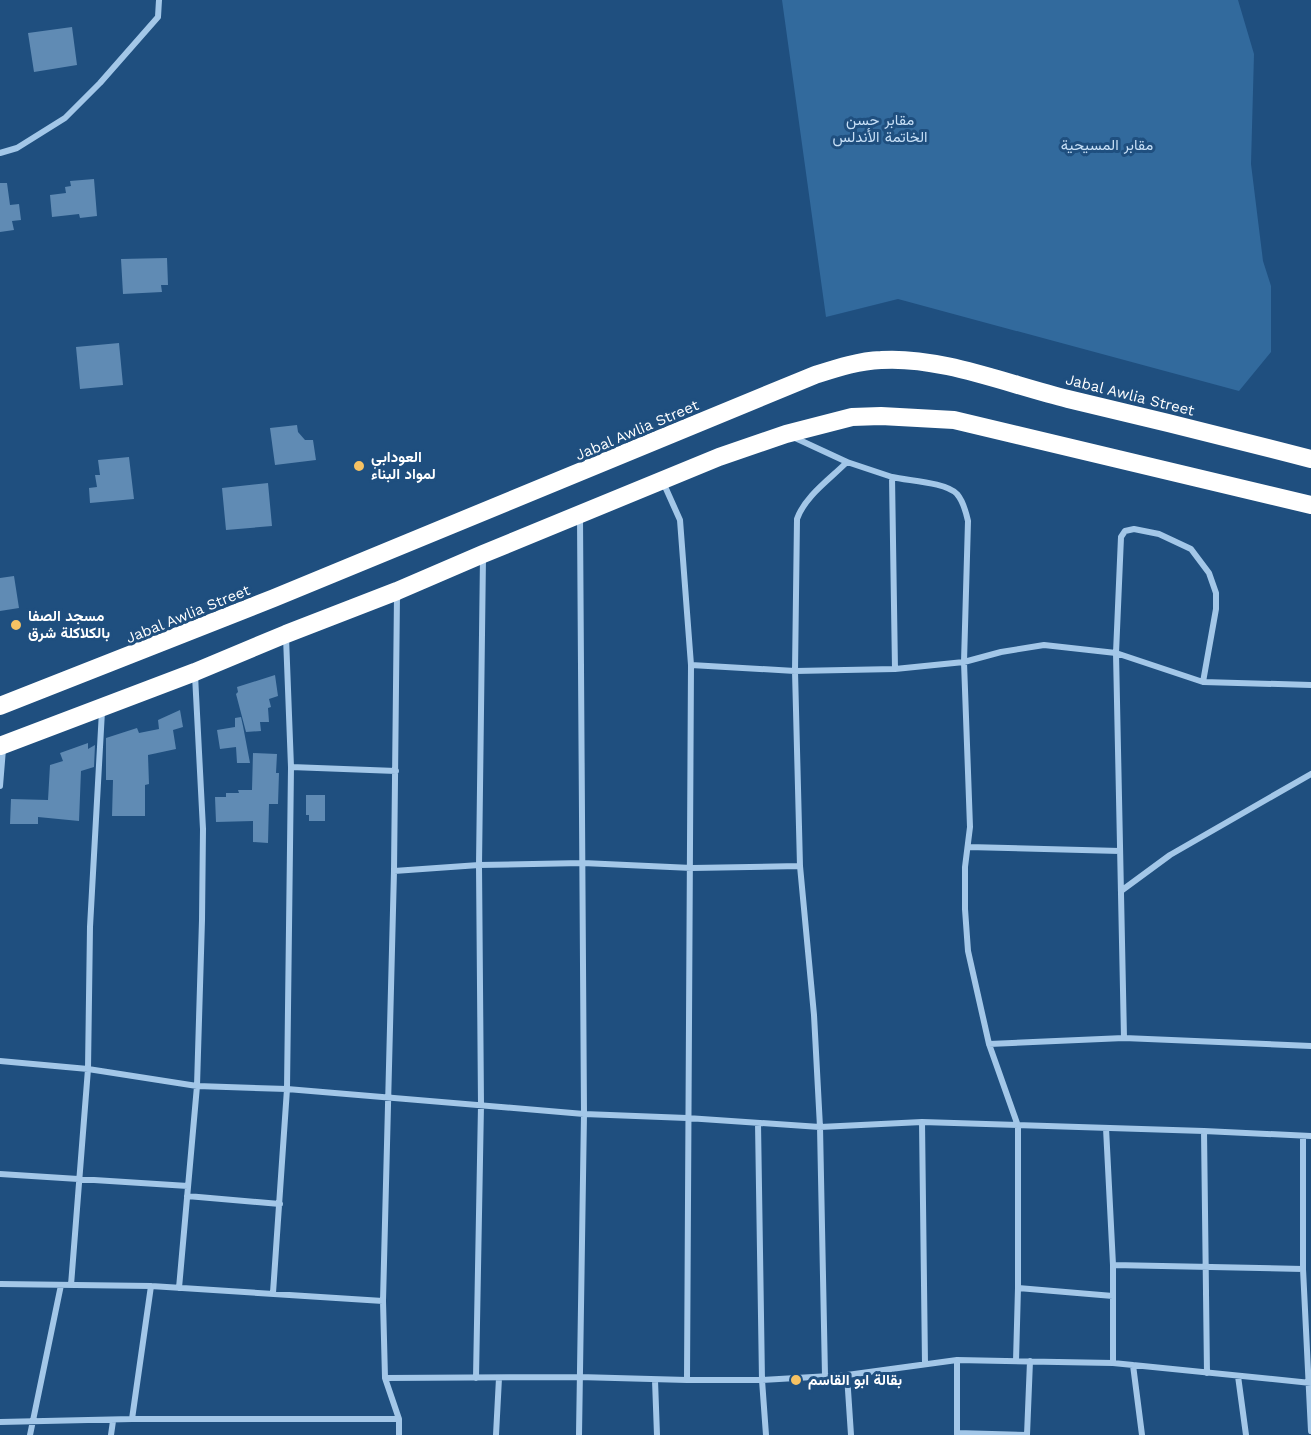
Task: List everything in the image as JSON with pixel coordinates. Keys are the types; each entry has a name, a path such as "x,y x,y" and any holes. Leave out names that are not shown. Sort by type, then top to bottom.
{"highway":[{"name":"Jabal Awlia Street","path":"0,706 274,598 815,375 847,364 882,360 915,361 962,370 1067,399 1133,413 1311,459"},
{"path":"2,746 397,591 719,457 786,434 852,417 881,416 954,420 1311,505"}],"street":[{"path":"0,153 17,148 64,118 100,83 158,17 159,0"},
{"path":"786,434 848,462 892,477 946,487 957,495 965,508 968,520 964,662 970,827 965,867 965,909 968,951 989,1044 1018,1126 1016,1361"},
{"path":"825,1376 820,1127 814,1015 800,866 795,671 797,519 809,499 848,462"},
{"path":"892,477 896,669"},
{"path":"662,480 680,520 691,665 692,868 687,1118 687,1380"},
{"path":"579,1435 584,1114 580,515"},
{"path":"1124,1038 1116,653 1121,537 1125,531 1134,529 1159,534 1191,549 1209,573 1216,592 1216,609 1203,682"},
{"path":"476,1378 481,1104 479,865 483,554"},
{"path":"397,591 396,771 383,1301 385,1378 399,1419 399,1435"},
{"path":"273,1293 287,1089 291,767 286,634"},
{"path":"691,665 795,671 896,669 964,662 1001,652 1044,645 1116,653 1203,682 1311,685"},
{"path":"179,1288 197,1086 203,829 195,672"},
{"path":"71,1285 88,1069 90,927 102,707"},
{"path":"0,786 2,746"},
{"path":"291,767 396,771"},
{"path":"1120,891 1170,855 1311,774"},
{"path":"968,847 1120,851"},
{"path":"394,871 479,865 583,863 692,868 800,866"},
{"path":"989,1044 1124,1038 1311,1046"},
{"path":"0,1061 88,1069 197,1086 287,1089 584,1114 820,1127 922,1122 1311,1136"},
{"path":"922,1122 925,1364"},
{"path":"758,1123 762,1380 766,1435"},
{"path":"1106,1128 1113,1265 1113,1364"},
{"path":"1203,1131 1207,1373"},
{"path":"1303,1136 1303,1269 1311,1431"},
{"path":"0,1174 188,1186"},
{"path":"187,1196 280,1204"},
{"path":"1113,1265 1303,1269"},
{"path":"0,1284 151,1286 383,1301"},
{"path":"30,1435 61,1285"},
{"path":"132,1419 151,1286"},
{"path":"1018,1288 1113,1296"},
{"path":"385,1378 579,1377 762,1380 847,1375 957,1360 1133,1365 1309,1383"},
{"path":"957,1360 957,1434 1027,1435 1030,1361"},
{"path":"1133,1365 1142,1435"},
{"path":"847,1375 851,1435"},
{"path":"1238,1376 1246,1435"},
{"path":"496,1435 499,1378"},
{"path":"655,1380 657,1435"},
{"path":"0,1422 132,1419 399,1419"},
{"path":"111,1435 113,1421"}],"green space":[{"path":"782,0 1238,0 1254,54 1251,164 1263,261 1271,286 1271,352 1239,391 898,299 826,317"}],"building":[{"path":"72,27 77,65 34,72 28,33"},
{"path":"94,179 97,216 80,218 79,214 52,217 50,195 66,193 65,187 71,186 70,181"},
{"path":"0,183 7,183 10,205 19,204 21,220 12,221 14,230 0,232"},
{"path":"167,258 168,285 161,285 162,292 123,294 121,259"},
{"path":"119,343 123,385 80,389 76,347"},
{"path":"297,425 298,432 305,440 313,440 316,460 275,465 270,428"},
{"path":"129,457 134,499 90,503 89,488 97,487 95,475 100,475 98,460"},
{"path":"268,483 272,526 226,530 222,488"},
{"path":"14,576 19,608 0,611 0,578"},
{"path":"275,675 278,696 269,699 271,707 268,708 269,722 260,722 261,731 246,732 236,694 237,687"},
{"path":"180,710 183,727 173,730 176,749 148,755 149,784 145,785 145,816 112,816 113,780 106,780 106,738 137,728 139,733 159,729 158,720"},
{"path":"241,717 250,763 237,763 236,747 220,749 217,730 235,727 235,718"},
{"path":"88,743 88,749 95,745 94,767 81,771 79,821 38,817 38,824 10,824 11,799 48,800 50,765 63,761 60,753"},
{"path":"253,753 277,754 278,804 269,804 268,843 253,842 253,821 216,822 215,797 226,797 226,793 239,793 238,790 252,790"},
{"path":"306,795 325,795 325,821 309,821 309,815 306,815"}],"place":[{"name":"العودابي لمواد البناء","path":"359,466"},
{"name":"مسجد الصفا بالكلاكلة شرق","path":"16,625"},
{"name":"بقالة ابو القاسم","path":"796,1380"}],"park label":[{"name":"مقابر حسن الخاتمة الأندلس","path":"880,128"},
{"name":"مقابر المسيحية","path":"1107,145"}]}
